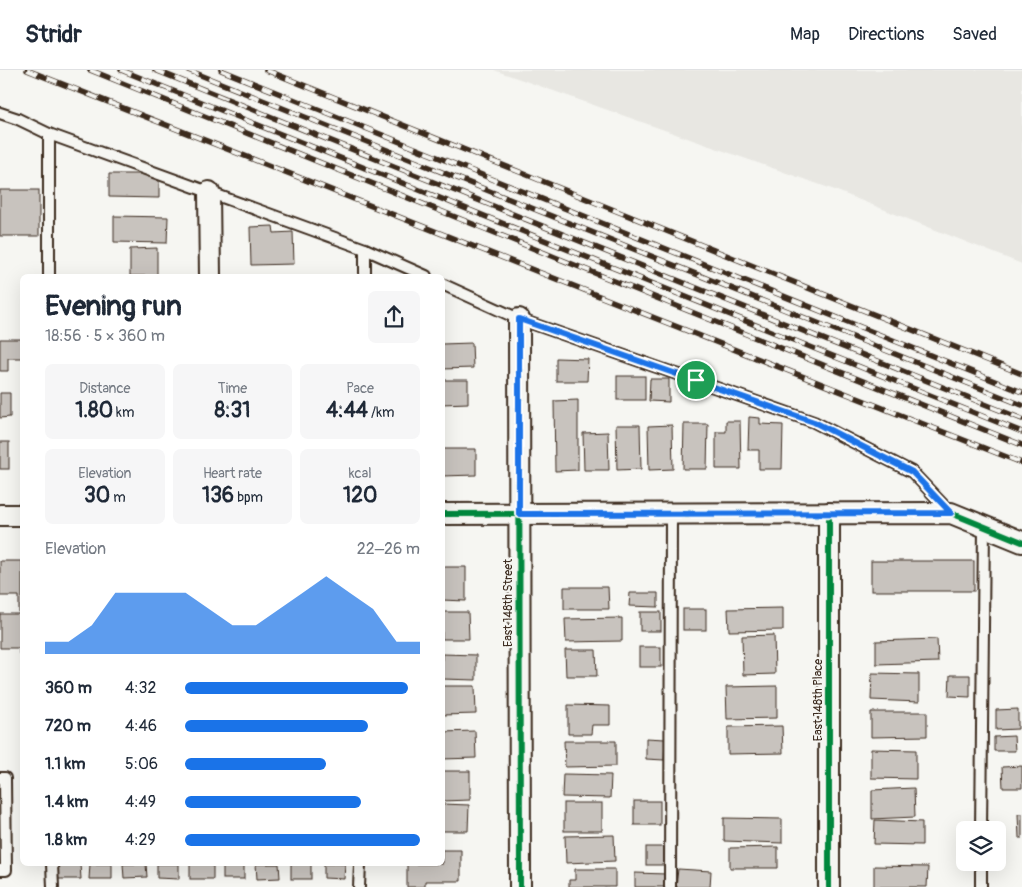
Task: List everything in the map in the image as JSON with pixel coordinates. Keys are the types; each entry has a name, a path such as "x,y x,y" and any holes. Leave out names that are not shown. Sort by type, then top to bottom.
{"street":[{"path":"209,192 210,274"},
{"name":"East 148th Street","path":"519,319 520,887"},
{"name":"East 148th Place","path":"829,513 829,887"},
{"path":"445,514 951,513 1022,542"},
{"path":"0,515 20,515"}],"lane":[{"path":"0,113 18,119 49,134 365,249 421,274"},
{"path":"49,134 49,274"},
{"path":"365,249 365,274"},
{"path":"445,285 519,319 814,422 912,472 951,513"},
{"path":"670,887 671,513"},
{"path":"981,821 984,526"},
{"path":"0,778 5,778 6,870 0,870"},
{"path":"52,866 53,887"},
{"path":"359,887 360,866"},
{"path":"981,871 981,887"}],"shaded area":[{"path":"494,70 1022,70 1022,264 832,189"}],"building":[{"path":"109,174 159,174 159,198 109,197"},
{"path":"0,190 39,190 39,236 0,236"},
{"path":"114,216 168,217 167,243 114,242"},
{"path":"273,226 274,233 293,232 294,264 251,265 250,227"},
{"path":"157,248 157,274 130,274 130,249"},
{"path":"0,339 20,339 20,358 8,358 8,371 0,371"},
{"path":"472,343 473,368 445,369 445,344"},
{"path":"556,358 588,359 587,381 556,381"},
{"path":"617,376 645,376 645,400 617,400"},
{"path":"650,379 669,379 669,402 649,401"},
{"path":"445,380 468,380 468,403 445,404"},
{"path":"0,393 10,393 10,417 0,418"},
{"path":"578,400 578,470 555,471 554,401"},
{"path":"749,417 760,418 760,424 783,425 782,469 759,469 759,450 748,450"},
{"path":"726,421 740,421 741,469 716,469 716,432 726,432"},
{"path":"684,424 708,424 707,469 683,469"},
{"path":"616,425 640,425 641,469 617,470"},
{"path":"672,425 673,469 649,470 648,426"},
{"path":"608,432 609,470 584,470 583,433"},
{"path":"0,442 9,442 9,469 0,469"},
{"path":"445,449 476,449 476,475 445,476"},
{"path":"0,561 20,561 20,654 19,648 0,648 0,614 19,614 19,596 0,596"},
{"path":"871,561 974,561 974,591 871,591"},
{"path":"445,567 466,567 466,601 445,600"},
{"path":"564,587 608,587 609,609 564,609"},
{"path":"630,593 658,593 658,607 629,606"},
{"path":"783,608 783,630 729,631 728,609"},
{"path":"683,609 706,609 706,630 683,630"},
{"path":"445,612 468,612 469,639 445,639"},
{"path":"640,612 661,612 661,631 640,631"},
{"path":"622,618 622,641 566,642 565,619"},
{"path":"774,635 775,674 743,675 742,636"},
{"path":"937,639 938,662 876,664 876,641"},
{"path":"639,647 661,647 661,667 639,667"},
{"path":"565,650 596,650 597,676 566,676"},
{"path":"445,654 476,655 476,680 445,679"},
{"path":"872,673 919,674 919,702 871,700"},
{"path":"950,675 970,675 970,697 949,696"},
{"path":"445,686 475,686 476,714 445,715"},
{"path":"777,686 777,718 727,719 726,687"},
{"path":"568,705 610,706 610,725 592,725 591,734 568,734"},
{"path":"1018,709 1018,729 996,730 996,710"},
{"path":"871,712 927,712 927,736 871,737"},
{"path":"782,726 783,753 728,754 728,727"},
{"path":"475,731 476,758 445,759 445,732"},
{"path":"1014,736 1015,751 994,751 994,737"},
{"path":"646,738 665,739 664,760 646,759"},
{"path":"564,741 616,741 616,766 565,767"},
{"path":"871,749 916,750 916,779 871,778"},
{"path":"1022,766 1022,788 1003,788 1002,767"},
{"path":"445,771 470,771 470,800 445,801"},
{"path":"563,774 611,775 610,798 562,797"},
{"path":"914,788 915,817 872,819 872,790"},
{"path":"634,801 660,801 660,825 634,825"},
{"path":"564,803 602,803 602,831 564,831"},
{"path":"445,804 469,805 468,831 445,831"},
{"path":"1018,814 1022,814 1022,838 1019,838"},
{"path":"724,818 782,819 782,843 724,841"},
{"path":"875,820 922,822 922,845 874,844"},
{"path":"614,835 615,861 566,863 565,836"},
{"path":"646,847 664,847 664,865 646,865"},
{"path":"778,847 778,868 730,868 730,848"},
{"path":"445,850 461,850 461,881 425,881 425,887 407,887 407,866 445,866"},
{"path":"58,866 80,866 81,879 58,879"},
{"path":"90,866 112,866 112,879 89,879"},
{"path":"123,866 146,866 147,877 124,878"},
{"path":"157,866 179,866 179,879 157,878"},
{"path":"190,866 213,866 213,879 190,879"},
{"path":"223,866 244,866 244,879 223,879"},
{"path":"256,866 279,866 280,878 257,879"},
{"path":"291,866 311,866 311,879 291,879"},
{"path":"324,866 345,866 344,879 324,878"},
{"path":"874,866 928,867 927,887 874,887"},
{"path":"575,869 615,869 615,887 569,887 569,880 575,880"},
{"path":"678,869 711,871 710,887 676,887"},
{"path":"635,873 666,874 666,887 635,887"}],"railway":[{"path":"27,70 1022,463"},
{"path":"90,70 1022,445"},
{"path":"121,70 1022,432"},
{"path":"155,70 1022,419"},
{"path":"188,70 1022,405"},
{"path":"221,70 1022,392"},
{"path":"266,70 1022,374"}],"cycle path":[{"path":"519,319 520,887"},
{"path":"829,513 829,887"},
{"path":"445,514 951,513 1022,542"}],"route":[{"path":"519,319 696,380 814,422 912,472 951,513 519,514 519,319"}]}
